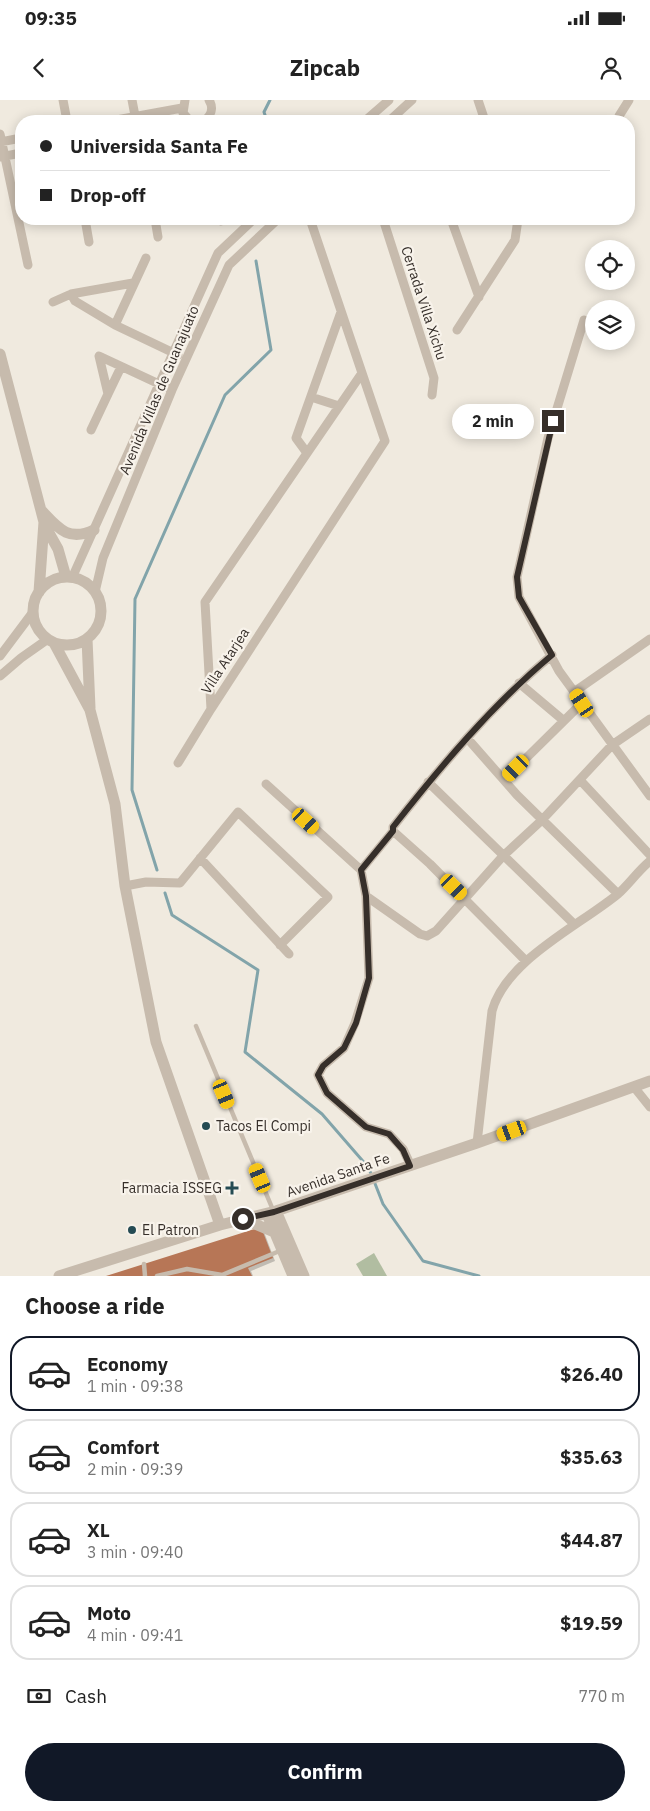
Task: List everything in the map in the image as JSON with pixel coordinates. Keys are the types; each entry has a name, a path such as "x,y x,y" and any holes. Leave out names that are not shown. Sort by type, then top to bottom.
{"street":[{"path":"63,100 66,115"},
{"path":"132,100 135,115"},
{"path":"209,100 212,109 210,115"},
{"path":"372,115 389,100"},
{"path":"396,115 412,100"},
{"path":"478,100 483,115"},
{"path":"620,115 629,100"},
{"path":"149,115 184,104"},
{"path":"15,138 1,139 3,157 15,209"},
{"path":"19,225 28,265"},
{"path":"86,225 89,242"},
{"path":"156,225 158,237"},
{"name":"Avenida Villas de Guanajuato","path":"69,578 94,530 218,253 248,225"},
{"name":"Avenida Villas de Guanajuato","path":"95,592 103,558 172,390 229,265 272,225"},
{"name":"Villa Atarjea","path":"210,709 385,441 312,225"},
{"name":"Cerrada Villa Xichu","path":"385,225 434,378 432,395"},
{"path":"453,225 479,296"},
{"path":"456,330 516,240 517,225"},
{"path":"115,325 146,258"},
{"path":"53,302 71,294 134,283"},
{"path":"71,294 75,301 115,325 186,358"},
{"path":"307,453 296,438 341,312"},
{"path":"584,320 548,438 517,577 519,597 559,671 650,795"},
{"path":"0,354 44,522 58,549 69,578"},
{"path":"108,394 99,356 172,390"},
{"path":"91,430 121,367"},
{"name":"Villa Atarjea","path":"210,709 205,602 362,373"},
{"path":"311,397 339,406"},
{"path":"41,510 55,525 68,534 83,535 94,530"},
{"path":"44,522 39,592 33,612 35,622 51,641 90,710"},
{"path":"0,676 21,658 51,641 67,645 87,639 96,627 101,612 95,592 81,580 69,578 47,584 39,592"},
{"path":"0,656 33,612"},
{"path":"574,692 650,638"},
{"path":"87,639 90,710 115,804 125,886 156,1042 220,1225"},
{"path":"361,870 393,831 393,827 428,782 467,738 519,682 552,655"},
{"path":"519,682 563,720"},
{"path":"504,780 582,703"},
{"path":"178,763 210,709"},
{"path":"366,896 420,934 427,936 436,931 503,856 542,820 612,744 650,719"},
{"path":"467,738 542,820 618,894"},
{"path":"580,780 650,855"},
{"path":"428,782 574,924"},
{"path":"266,784 361,870 366,896 369,978 356,1023 344,1048 323,1066 318,1075 327,1093 366,1127 389,1134 403,1150 410,1166"},
{"path":"125,886 146,882 180,883 238,812 328,898 280,945"},
{"path":"393,831 465,898 499,936 526,961"},
{"path":"200,858 289,954"},
{"path":"477,1143 492,1011 496,996 526,961 574,924 618,894 650,861"},
{"name":"Avenida Santa Fe","path":"59,1276 220,1225 300,1204 650,1081"},
{"path":"634,1087 650,1107"},
{"path":"278,1230 300,1204"},
{"path":"272,1212 286,1248 304,1276"},
{"path":"243,1219 278,1230"},
{"path":"286,1248 293,1276"}],"lane":[{"path":"196,1026 272,1212"},
{"path":"157,1276 187,1269 222,1275 286,1248"},
{"path":"144,1264 145,1276"},
{"path":"234,1270 236,1276"}],"green space":[{"path":"374,1253 387,1276 363,1276 356,1264"}],"building":[{"path":"261,1227 273,1258 248,1268 252,1276 106,1276"}],"waterway":[{"path":"265,115 264,112 270,100"},
{"path":"157,870 132,790 135,599 225,395 271,350 256,261"},
{"path":"165,893 172,915 258,970 245,1052 322,1114 368,1167 372,1176"},
{"path":"374,1181 383,1204 423,1261 479,1276"}],"place":[{"name":"Tacos El Compi","path":"206,1126"},
{"name":"Farmacia ISSEG","path":"232,1188"},
{"name":"El Patron","path":"132,1230"}],"route":[{"path":"243,1219 274,1212 410,1166 403,1150 389,1134 366,1127 327,1093 318,1075 323,1066 344,1048 356,1023 369,978 366,896 361,870 393,831 393,827 428,782 467,738 519,682 552,655 519,597 517,577 553,421"}]}
